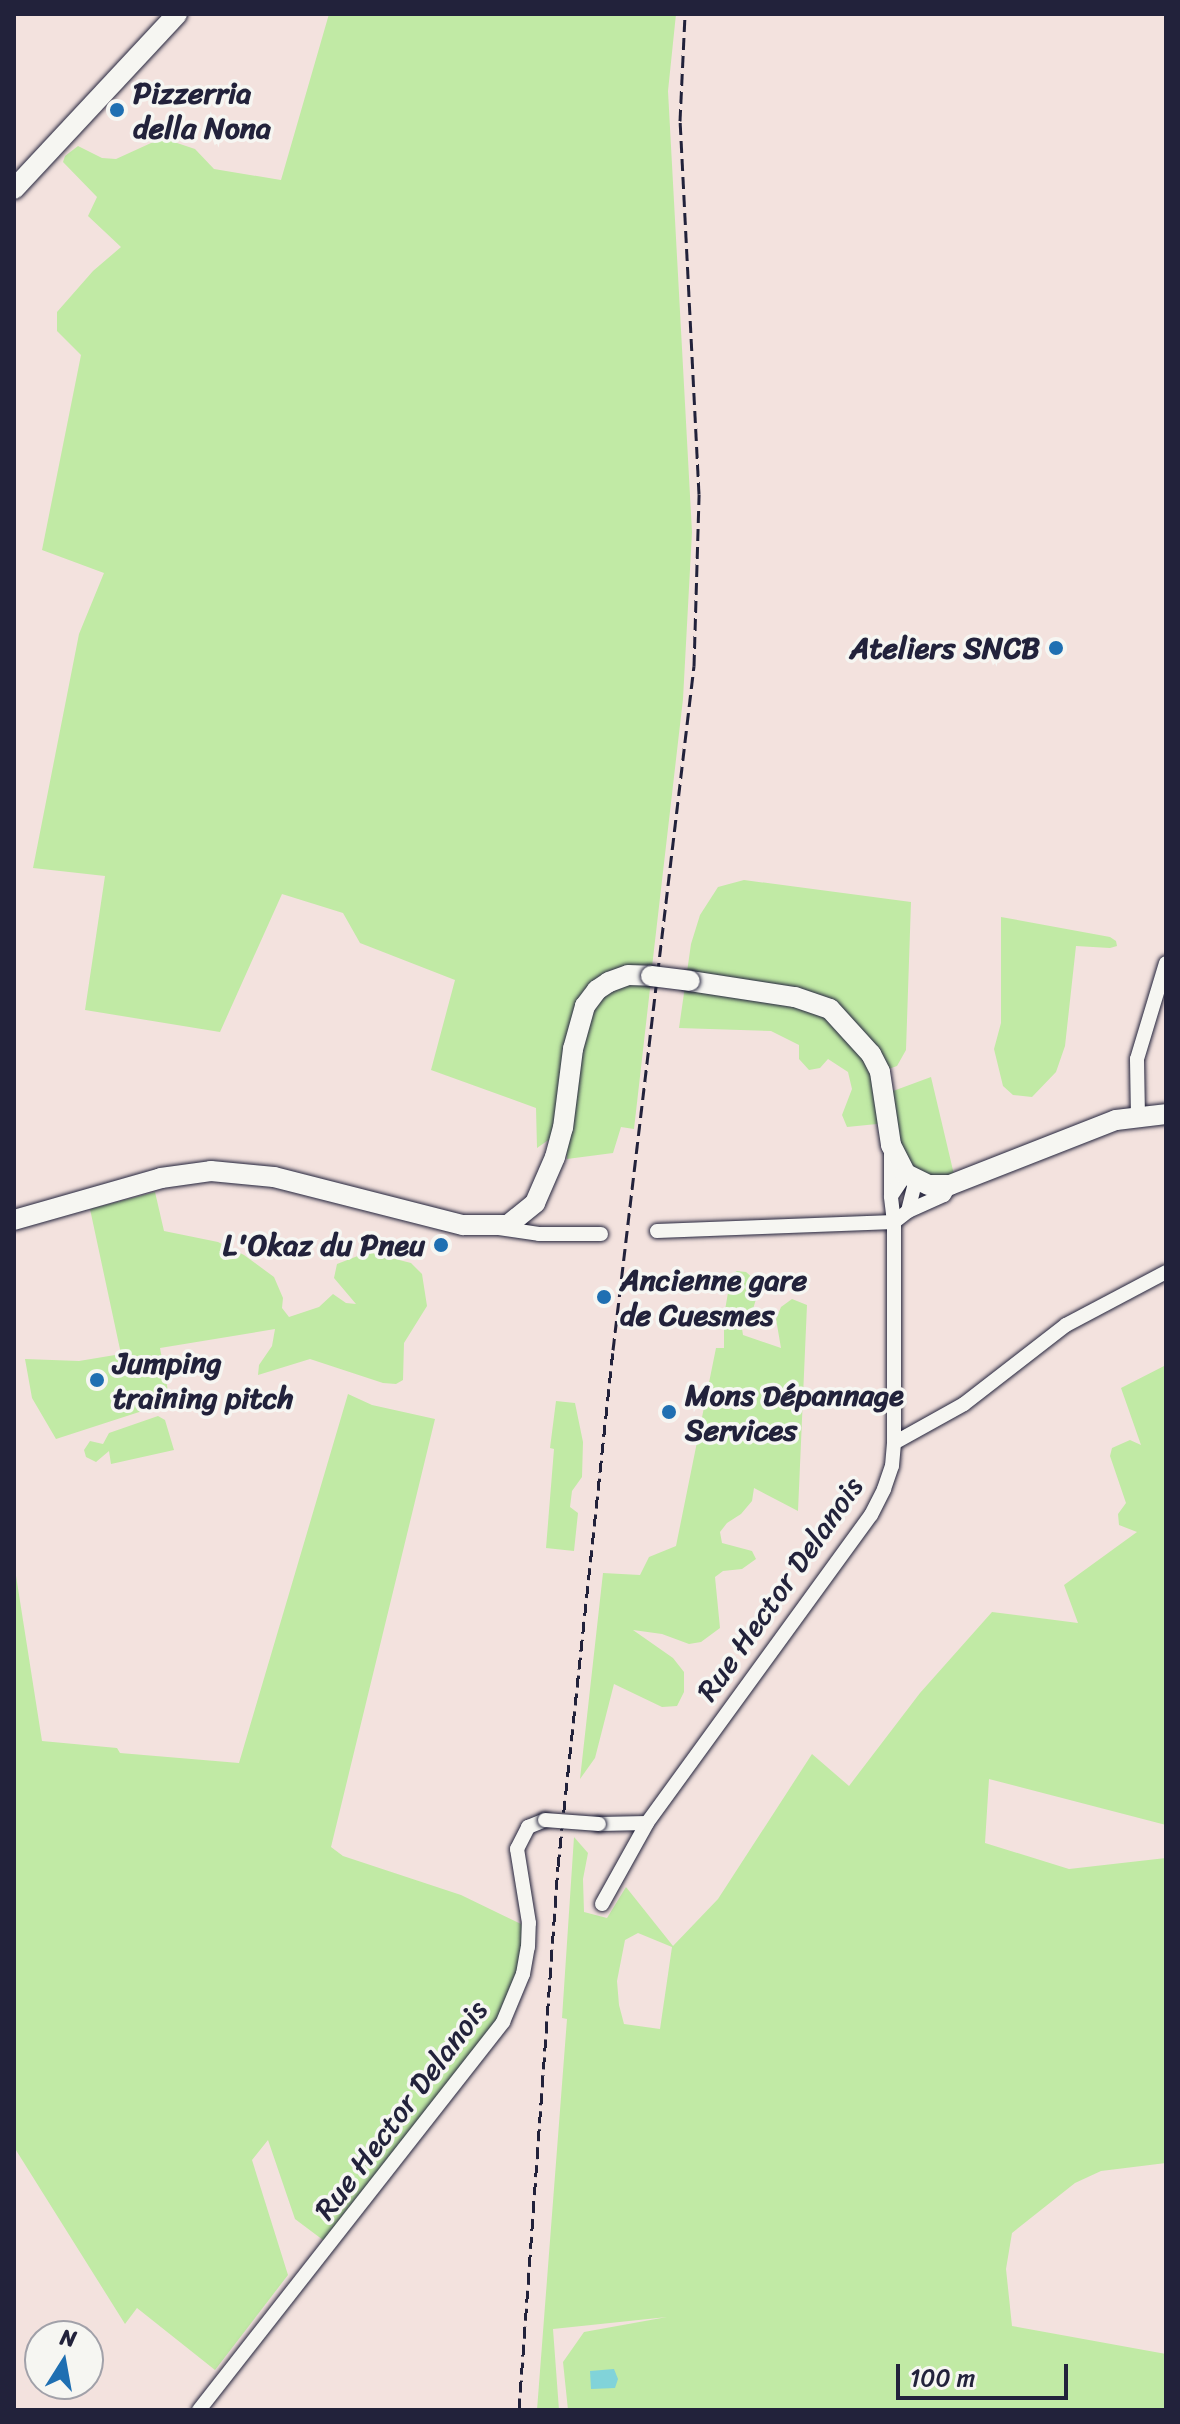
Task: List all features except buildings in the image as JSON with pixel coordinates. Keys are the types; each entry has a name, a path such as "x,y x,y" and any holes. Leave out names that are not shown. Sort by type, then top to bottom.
{"main road":[{"path":"14,189 177,14"},
{"path":"14,1220 161,1178 211,1171 274,1177 463,1225 495,1227 516,1222 535,1203 544,1186 563,1128 572,1053 585,1006 597,990 617,978 651,976 690,981 795,997 830,1009 871,1054 880,1072 891,1145 911,1177 929,1185 950,1185 1094,1127 1166,1114"}],"street":[{"path":"1138,1117 1137,1059 1166,963"},
{"name":"Rue Hector Delanois","path":"602,1904 647,1823 871,1515 892,1466 894,1222 891,1145"},
{"path":"908,1211 911,1177"},
{"path":"891,1196 911,1177"},
{"path":"657,1231 894,1222 908,1211 944,1195 950,1185"},
{"path":"495,1227 539,1234 601,1234"},
{"path":"894,1443 964,1404 1066,1325 1166,1272"},
{"name":"Rue Hector Delanois","path":"199,2410 503,2022 519,1985 528,1947 529,1923 517,1849 528,1827 545,1820 634,1826 647,1823"}],"green space":[{"path":"329,14 676,14 668,91 692,532 683,699 652,967 615,987 651,980 634,1129 621,1127 613,1153 567,1159 564,1129 537,1148 536,1108 431,1070 455,980 360,943 343,913 282,894 220,1032 85,1010 105,876 33,868 79,634 104,573 42,550 81,355 57,331 57,312 93,271 121,247 88,216 97,197 63,162 65,156 78,146 102,158 116,159 162,138 195,149 214,169 281,180"},
{"path":"744,880 911,902 906,1050 897,1066 880,1072 885,1094 931,1077 956,1183 916,1180 887,1123 847,1127 842,1115 852,1089 848,1072 828,1059 820,1068 809,1070 799,1059 799,1045 771,1031 679,1028 691,944 700,915 718,887"},
{"path":"1001,917 1110,937 1117,946 1076,946 1065,1046 1056,1072 1032,1097 1013,1095 1003,1086 994,1049 1001,1023"},
{"path":"155,1192 164,1231 218,1242 244,1255 274,1277 283,1298 282,1308 289,1317 319,1307 333,1294 346,1303 356,1304 334,1278 337,1264 368,1252 411,1263 422,1274 427,1306 404,1343 403,1380 396,1384 383,1383 310,1359 258,1375 259,1365 272,1346 275,1329 160,1348 170,1402 56,1439 32,1398 25,1359 79,1361 121,1354 90,1209"},
{"path":"737,1271 746,1272 754,1279 757,1296 753,1309 740,1316 743,1335 781,1348 776,1319 781,1307 792,1299 807,1305 798,1511 754,1488 752,1501 720,1532 722,1543 752,1551 756,1559 742,1569 723,1571 715,1577 720,1628 701,1642 689,1644 662,1634 633,1630 673,1658 684,1672 684,1692 677,1706 662,1707 614,1684 595,1758 580,1779 603,1573 640,1575 649,1557 676,1546 716,1348 724,1348 724,1316 731,1275"},
{"path":"1166,1365 1166,1825 989,1779 985,1843 1069,1869 1166,1858 1166,2163 1101,2171 1075,2183 1012,2233 1006,2269 1012,2326 1166,2354 1166,2410 568,2410 563,2362 584,2332 667,2317 553,2329 559,2410 537,2410 567,2019 562,2018 574,1837 588,1853 583,1879 584,1912 607,1918 626,1887 673,1946 718,1899 812,1754 849,1786 920,1693 992,1612 1078,1623 1064,1585 1137,1532 1119,1525 1118,1514 1126,1503 1110,1456 1112,1448 1130,1440 1141,1445 1121,1388","holes":["638,1933 672,1947 660,2029 624,2024 617,1981 625,1940"]},
{"path":"348,1394 372,1405 435,1419 331,1847 343,1856 461,1895 521,1924 528,1938 516,1996 331,2246 295,2219 268,2140 252,2160 288,2275 215,2370 137,2308 125,2324 14,2147 14,1563 42,1741 117,1748 120,1753 239,1763"},
{"path":"556,1401 575,1403 583,1442 582,1477 572,1491 570,1507 578,1513 574,1551 546,1548 554,1449 550,1448"},
{"name":"Jumping training pitch","path":"158,1416 165,1420 174,1450 111,1464 109,1451 96,1462 86,1457 84,1450 90,1441 103,1444 109,1433"}],"water":[{"path":"614,2369 618,2379 615,2388 591,2389 590,2371"}],"railway":[{"path":"519,2410 558,1866 613,1350 694,666 699,494 680,121 685,14"}],"place":[{"name":"Pizzerria della Nona","path":"117,110"},
{"name":"Ateliers SNCB","path":"1056,648"},
{"name":"L'Okaz du Pneu","path":"441,1245"},
{"name":"Ancienne gare de Cuesmes","path":"604,1297"},
{"name":"Jumping training pitch","path":"97,1380"},
{"name":"Mons Dépannage Services","path":"669,1412"}]}
